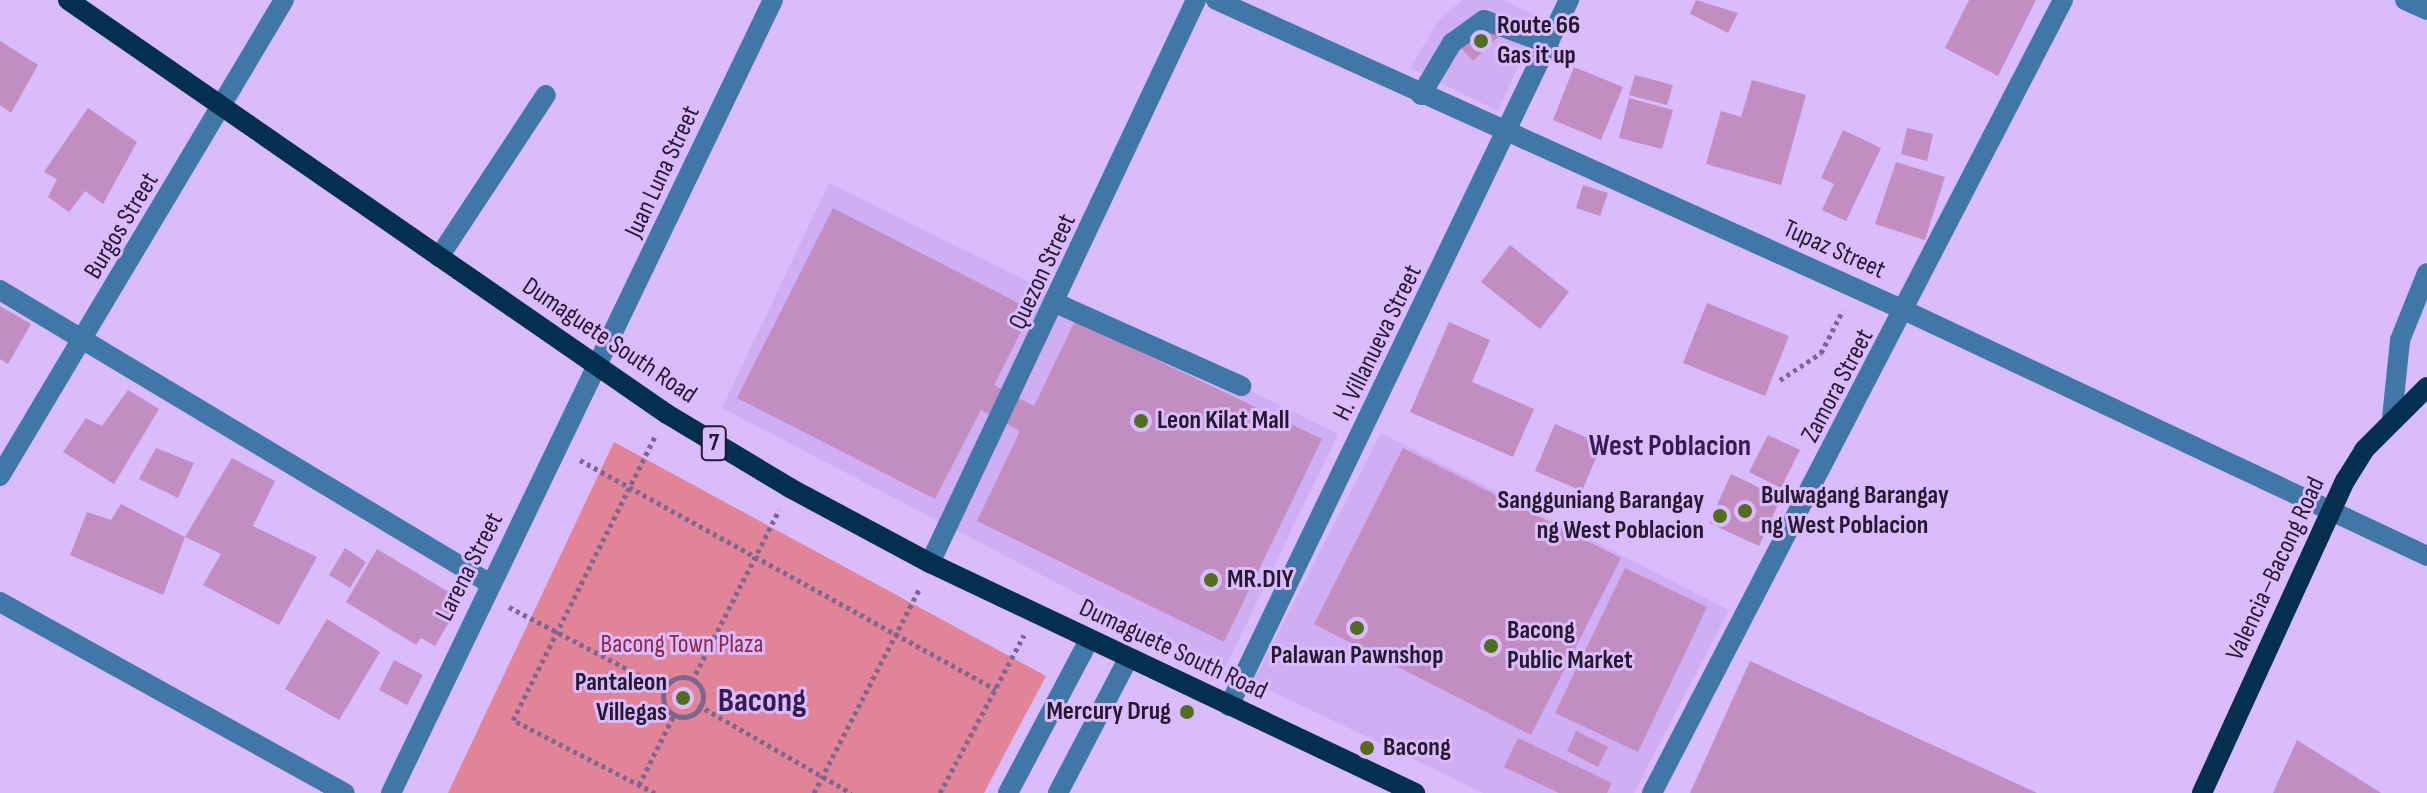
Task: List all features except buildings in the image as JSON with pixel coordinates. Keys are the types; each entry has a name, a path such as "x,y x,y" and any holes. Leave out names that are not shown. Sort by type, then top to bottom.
{"main road":[{"name":"Dumaguete South Road","path":"68,0 667,414 790,488 930,563 1415,793"},
{"name":"Valencia–Bacong Road","path":"2202,793 2329,515 2364,450 2392,418 2427,387"}],"street":[{"name":"Burgos Street","path":"0,476 83,342 284,0"},
{"name":"Juan Luna Street","path":"600,367 773,0"},
{"name":"Quezon Street","path":"930,563 1058,304 1196,0"},
{"name":"Tupaz Street","path":"1216,0 1908,312 2329,515 2427,556"},
{"name":"H. Villanueva Street","path":"1229,706 1510,133 1569,0"},
{"name":"Zamora Street","path":"1652,793 1908,312 2063,0"},
{"path":"2405,0 2427,10"},
{"path":"1421,95 1452,43 1484,20 1549,44"},
{"path":"439,257 546,95"},
{"path":"2392,418 2400,340 2427,273"},
{"path":"0,290 486,589"},
{"path":"1058,304 1241,386"},
{"name":"Larena Street","path":"391,793 486,589 562,450 600,367"},
{"path":"0,602 345,793"},
{"path":"1008,793 1089,640"},
{"path":"1058,793 1128,659"}],"path":[{"path":"1780,380 1821,353 1855,288"},
{"path":"655,793 513,720 667,414"},
{"path":"562,450 996,690"},
{"path":"692,681 790,488"},
{"path":"814,793 899,636 930,563"},
{"path":"486,589 668,690"},
{"path":"940,793 1036,613"},
{"path":"677,673 692,681 706,690 690,721 660,706 677,673"},
{"path":"698,705 851,793"},
{"path":"639,785 675,713"}],"shaded area":[{"path":"1462,0 1504,0 1540,18 1498,111 1410,68 1439,20"},
{"name":"Leon Kilat Mall","path":"829,183 1338,434 1224,670 722,408"},
{"name":"Bacong Public Market","path":"1381,433 1729,610 1634,793 1483,793 1253,682"}],"green space":[{"name":"Bacong Town Plaza","path":"614,442 1046,676 984,793 448,793"}],"place":[{"name":"Route 66 Gas it up","path":"1481,41"},
{"name":"Leon Kilat Mall","path":"1141,421"},
{"name":"Bulwagang Barangay ng West Poblacion","path":"1745,511"},
{"name":"Sangguniang Barangay ng West Poblacion","path":"1720,516"},
{"name":"MR.DIY","path":"1211,580"},
{"name":"Palawan Pawnshop","path":"1357,628"},
{"name":"Bacong Public Market","path":"1491,646"},
{"name":"Pantaleon Villegas","path":"683,698"},
{"name":"Mercury Drug","path":"1187,712"},
{"name":"Bacong","path":"1367,748"}],"district":[{"name":"West Poblacion","path":"1670,446"},
{"name":"Bacong","path":"762,701"}]}
